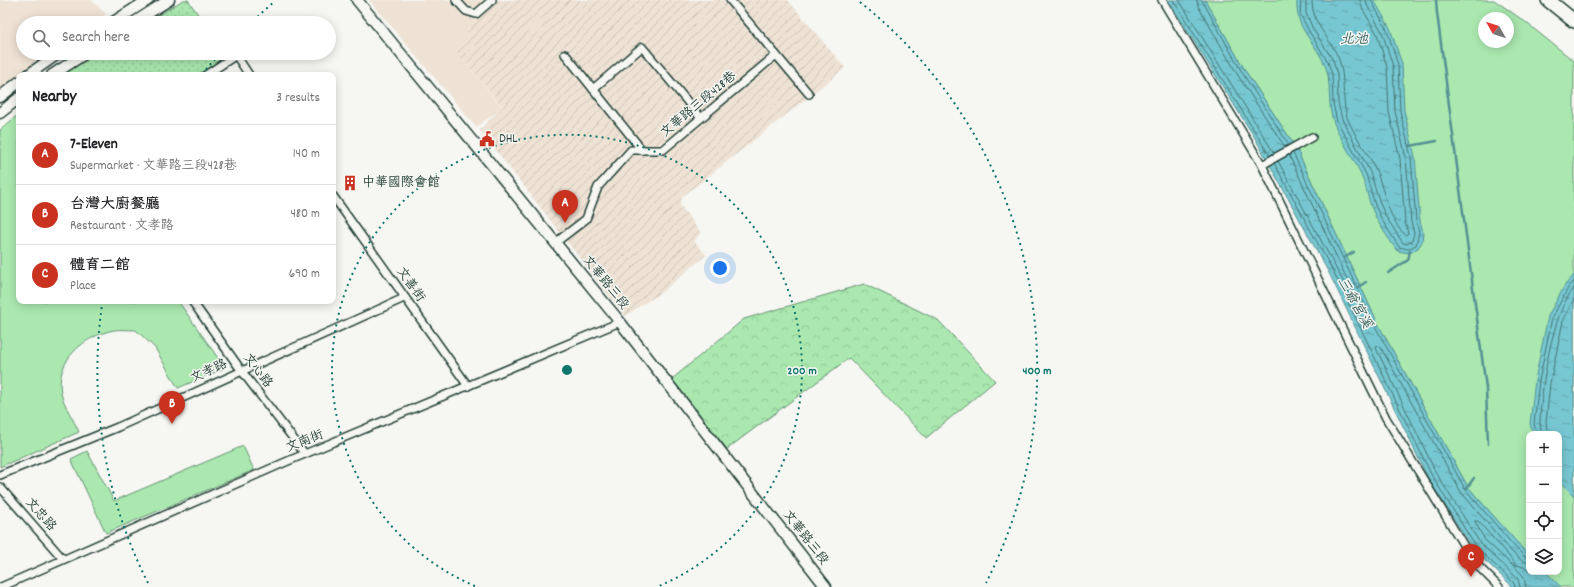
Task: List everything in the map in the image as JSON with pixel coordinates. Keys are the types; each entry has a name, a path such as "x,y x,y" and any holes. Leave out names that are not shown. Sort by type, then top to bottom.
{"highway":[{"path":"1548,0 1574,21"}],"street":[{"path":"123,16 148,0"},
{"path":"144,16 169,0"},
{"name":"文華路三段","path":"357,0 620,322 826,587"},
{"path":"456,0 466,11 476,14 492,0"},
{"path":"730,0 809,94"},
{"path":"1162,0 1264,164 1386,418 1468,551 1480,568 1499,587"},
{"path":"593,89 642,47 701,118"},
{"path":"564,54 642,150"},
{"name":"文華路三段428巷","path":"555,243 586,219 598,186 631,150 663,150 776,55"},
{"path":"35,72 50,60"},
{"path":"57,72 75,60"},
{"path":"210,72 228,60"},
{"path":"239,60 247,72"},
{"path":"0,97 16,84"},
{"path":"0,113 16,100"},
{"path":"1264,164 1312,137"},
{"name":"文善街","path":"336,200 468,386"},
{"name":"文孝路","path":"0,475 118,427 241,370 404,298"},
{"name":"文心路","path":"194,304 241,370 305,454"},
{"name":"文南街","path":"1,587 305,454 620,322"},
{"name":"文忠路","path":"0,487 63,559"}],"shaded area":[{"path":"0,0 91,0 106,14 103,16 16,16 16,60 38,60 24,72 16,72 16,78 0,92"},
{"path":"369,0 490,0 470,14 467,40 455,51 503,108 476,127"},
{"path":"490,0 788,0 845,68 682,197 680,205 701,233 694,241 706,255 662,292 625,316 480,130 503,107 455,51 467,40 470,14"}],"green space":[{"path":"183,0 188,0 199,16 157,16"},
{"path":"1205,0 1494,0 1511,12 1478,12 1478,48 1514,48 1514,14 1574,61 1574,587 1561,587 1549,575 1562,575 1562,431 1526,431 1526,553 1468,487 1379,326 1295,146 1246,72"},
{"path":"86,60 221,60 202,72 66,72"},
{"path":"16,117 16,304 180,304 225,368 178,388 155,348 136,330 114,330 103,333 82,344 74,351 67,360 60,381 62,398 79,432 0,467 0,130"},
{"path":"864,284 938,320 995,381 926,438 849,358 727,449 672,379 744,319"},
{"path":"243,446 254,470 106,533 71,459 87,451 114,501"}],"water":[{"name":"三爺宮溪","path":"1168,0 1205,0 1246,72 1295,146 1379,326 1468,487 1526,553 1526,575 1549,575 1561,587 1513,587 1473,549 1428,478 1330,275 1255,138"},
{"name":"北池","path":"1297,0 1374,0 1390,28 1402,64 1404,110 1415,157 1420,221 1423,232 1422,242 1418,248 1410,253 1397,251 1373,212 1363,178 1334,123 1330,108 1327,70 1299,19"},
{"path":"1574,275 1574,496 1562,484 1562,431 1532,431 1530,424 1535,380 1548,316 1565,285"}],"waterway":[{"path":"1436,0 1486,388 1488,444"},
{"path":"1410,146 1437,141"},
{"path":"1388,273 1408,260 1410,251"},
{"path":"1344,258 1354,252"},
{"name":"三爺宮溪","path":"1358,287 1366,282"},
{"path":"1466,489 1474,478"}],"place":[{"name":"DHL","path":"487,139"},
{"name":"中華國際會館","path":"350,183"},
{"name":"7-Eleven","path":"565,223"},
{"name":"台灣大廚餐廳","path":"172,424"},
{"name":"體育二館","path":"1471,577"}]}
